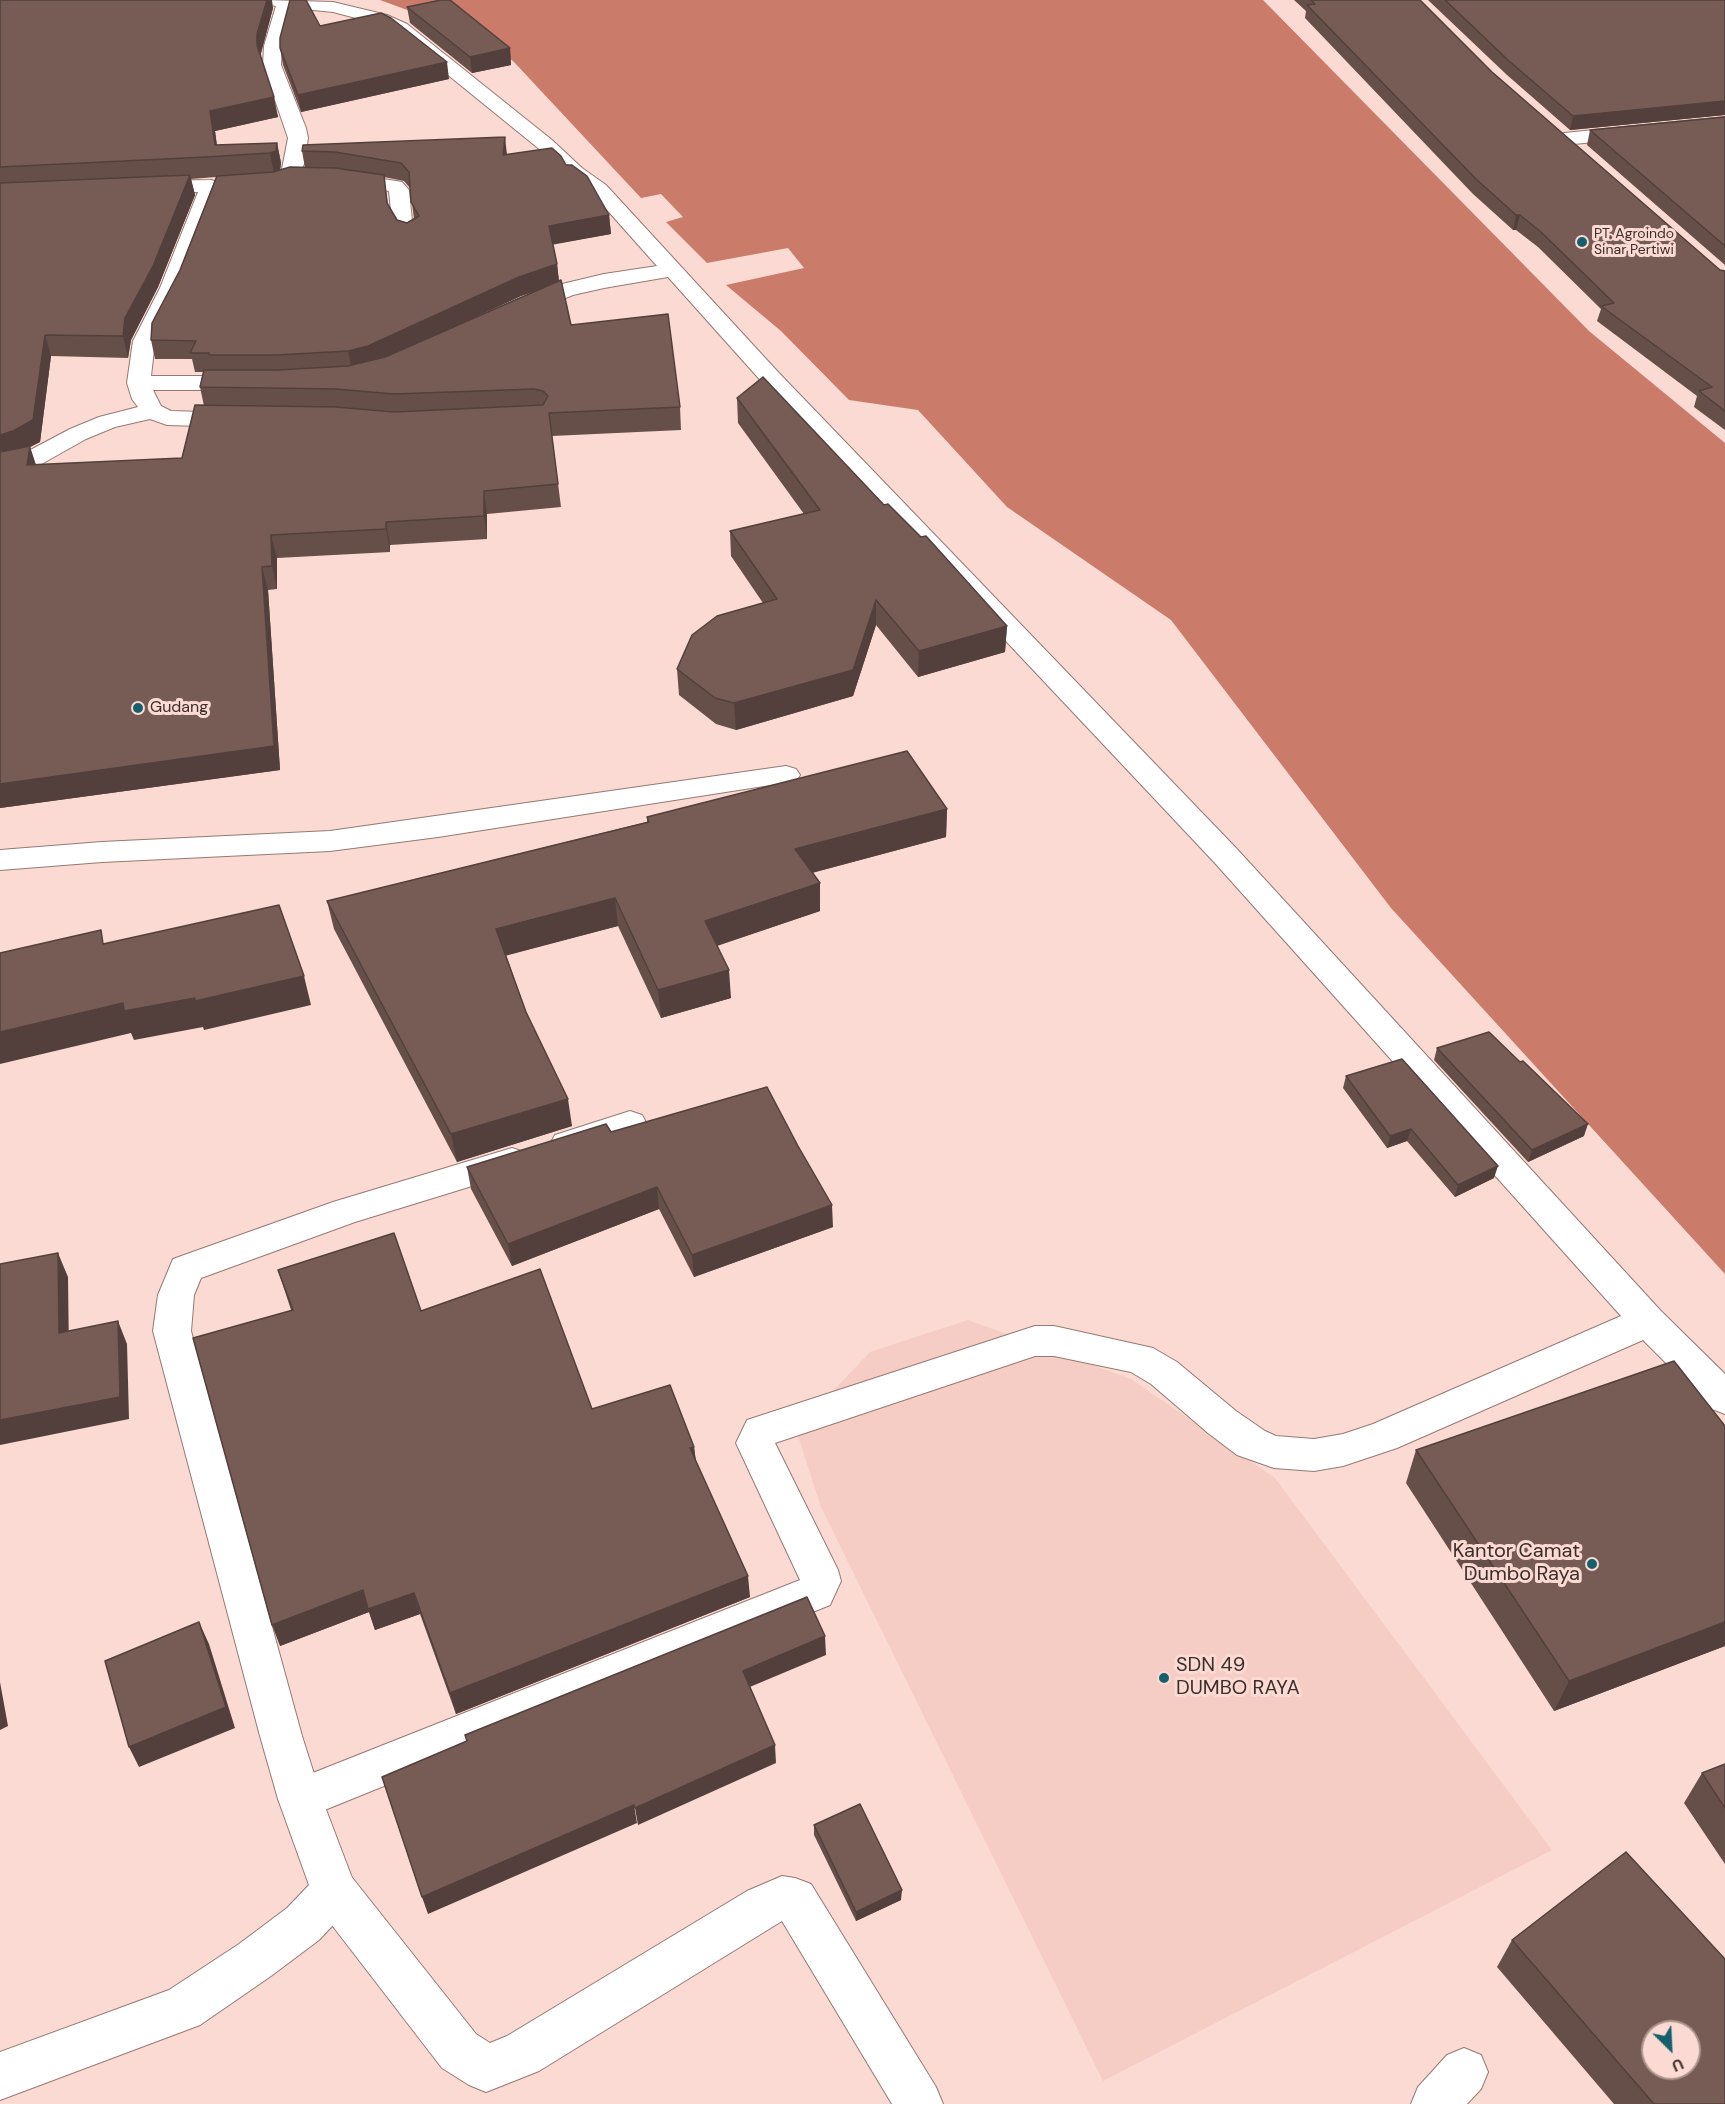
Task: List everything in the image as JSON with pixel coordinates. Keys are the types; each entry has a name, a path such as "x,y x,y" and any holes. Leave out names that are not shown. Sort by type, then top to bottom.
{"street":[{"path":"305,177 296,128 272,65 279,1 333,7 401,28 545,144 575,172 599,189 770,377 1233,864 1648,1321 1725,1398"},
{"path":"1564,139 1725,123"},
{"path":"125,188 211,186 276,182 305,177 395,186 399,190 402,220 409,233"},
{"path":"211,186 171,288 144,342 139,383 144,399 153,411 167,418 254,420"},
{"path":"501,318 530,303 566,291 604,281 673,270"},
{"path":"139,383 270,383"},
{"path":"0,467 29,461 78,434 107,422 153,411"},
{"path":"0,861 102,852 330,841 438,828 786,775"},
{"path":"630,1124 345,1212 186,1269 176,1295 172,1331 300,1799 334,1891 459,2051 486,2068 522,2054 763,1907 782,1898 795,1900 919,2104"},
{"path":"300,1799 816,1592 821,1581 818,1570 755,1443 761,1431 1035,1341 1054,1341 1140,1359 1164,1373 1222,1422 1251,1443 1274,1452 1314,1455 1343,1450 1383,1437 1648,1321"},
{"path":"0,2076 183,2008 255,1960 303,1924 334,1891"}],"shaded area":[{"path":"380,0 1263,0 1589,331 1725,443 1725,1274 1391,908 1171,620 1007,507 918,410 849,400 781,331 726,285 804,268 788,248 707,263 666,222 683,217 661,194 641,198 514,62 486,39"},
{"name":"SDN 49 DUMBO RAYA","path":"968,1320 1131,1379 1275,1478 1552,1850 1103,2081 821,1507 796,1430 870,1352"}],"building":[{"path":"0,0 267,0 257,34 257,45 274,97 210,111 215,145 277,143 276,151 206,157 0,167"},
{"path":"290,0 306,0 320,26 381,13 391,18 447,62 298,95 280,48 280,38"},
{"path":"450,0 510,48 470,57 407,7"},
{"path":"1311,0 1420,0 1492,72 1720,270 1725,271 1725,411 1699,391 1712,387 1601,306 1614,303 1541,232 1520,215 1516,215 1476,179 1307,5 1315,4"},
{"path":"1445,0 1725,0 1725,101 1573,116 1509,61"},
{"path":"1725,117 1725,246 1590,130"},
{"path":"505,137 503,155 552,148 561,156 566,165 572,165 587,176 609,215 549,226 557,264 519,277 368,346 348,351 277,355 209,355 209,353 190,353 196,341 151,340 152,323 180,270 217,176 273,172 290,167 335,168 384,175 387,203 397,220 407,223 419,216 411,202 409,172 401,163 335,152 302,151 303,145"},
{"path":"190,175 153,266 125,318 123,336 45,335 33,420 0,435 0,183"},
{"path":"561,280 571,325 668,314 680,407 549,413 558,484 484,491 484,516 386,522 386,529 271,535 272,566 262,567 274,746 0,784 0,452 30,446 27,465 182,458 195,405 336,407 394,412 543,405 548,396 543,391 534,389 394,394 336,389 200,387 204,370 277,370 348,366 385,357"},
{"path":"763,377 884,505 888,504 921,537 926,536 1007,626 919,651 876,600 853,670 734,703 715,698 677,669 692,635 717,616 777,599 730,531 820,510 737,398"},
{"path":"907,751 947,809 795,849 820,883 705,921 729,970 658,990 615,898 496,929 526,1012 568,1099 451,1134 327,901 649,822 647,817"},
{"path":"279,905 304,976 195,1001 195,998 124,1011 123,1003 0,1032 0,953 101,930 103,944"},
{"path":"1489,1032 1520,1062 1523,1061 1588,1124 1532,1150 1437,1048"},
{"path":"1402,1059 1498,1166 1458,1185 1411,1129 1390,1136 1346,1076"},
{"path":"767,1087 832,1205 692,1255 657,1187 508,1244 467,1167 606,1124 611,1132"},
{"path":"394,1233 421,1311 540,1269 592,1409 670,1385 694,1447 690,1448 748,1576 450,1693 414,1593 368,1609 363,1590 272,1625 193,1338 293,1310 278,1270"},
{"path":"58,1253 59,1333 118,1321 120,1397 0,1420 0,1264"},
{"name":"Kantor Camat Dumbo Raya","path":"1674,1361 1725,1426 1725,1622 1569,1681 1416,1450"},
{"path":"807,1597 825,1636 743,1671 775,1745 635,1808 634,1805 422,1897 382,1777 467,1741 465,1735"},
{"path":"199,1622 226,1707 129,1747 105,1661"},
{"path":"1725,1764 1725,1808 1702,1773"},
{"path":"860,1804 902,1890 856,1912 814,1825"},
{"path":"1626,1852 1725,1959 1725,2104 1654,2104 1512,1940"}],"place":[{"name":"PT. Agroindo Sinar Pertiwi","path":"1582,242"},
{"name":"Gudang","path":"138,708"},
{"name":"Kantor Camat Dumbo Raya","path":"1592,1564"},
{"name":"SDN 49 DUMBO RAYA","path":"1164,1678"}]}
